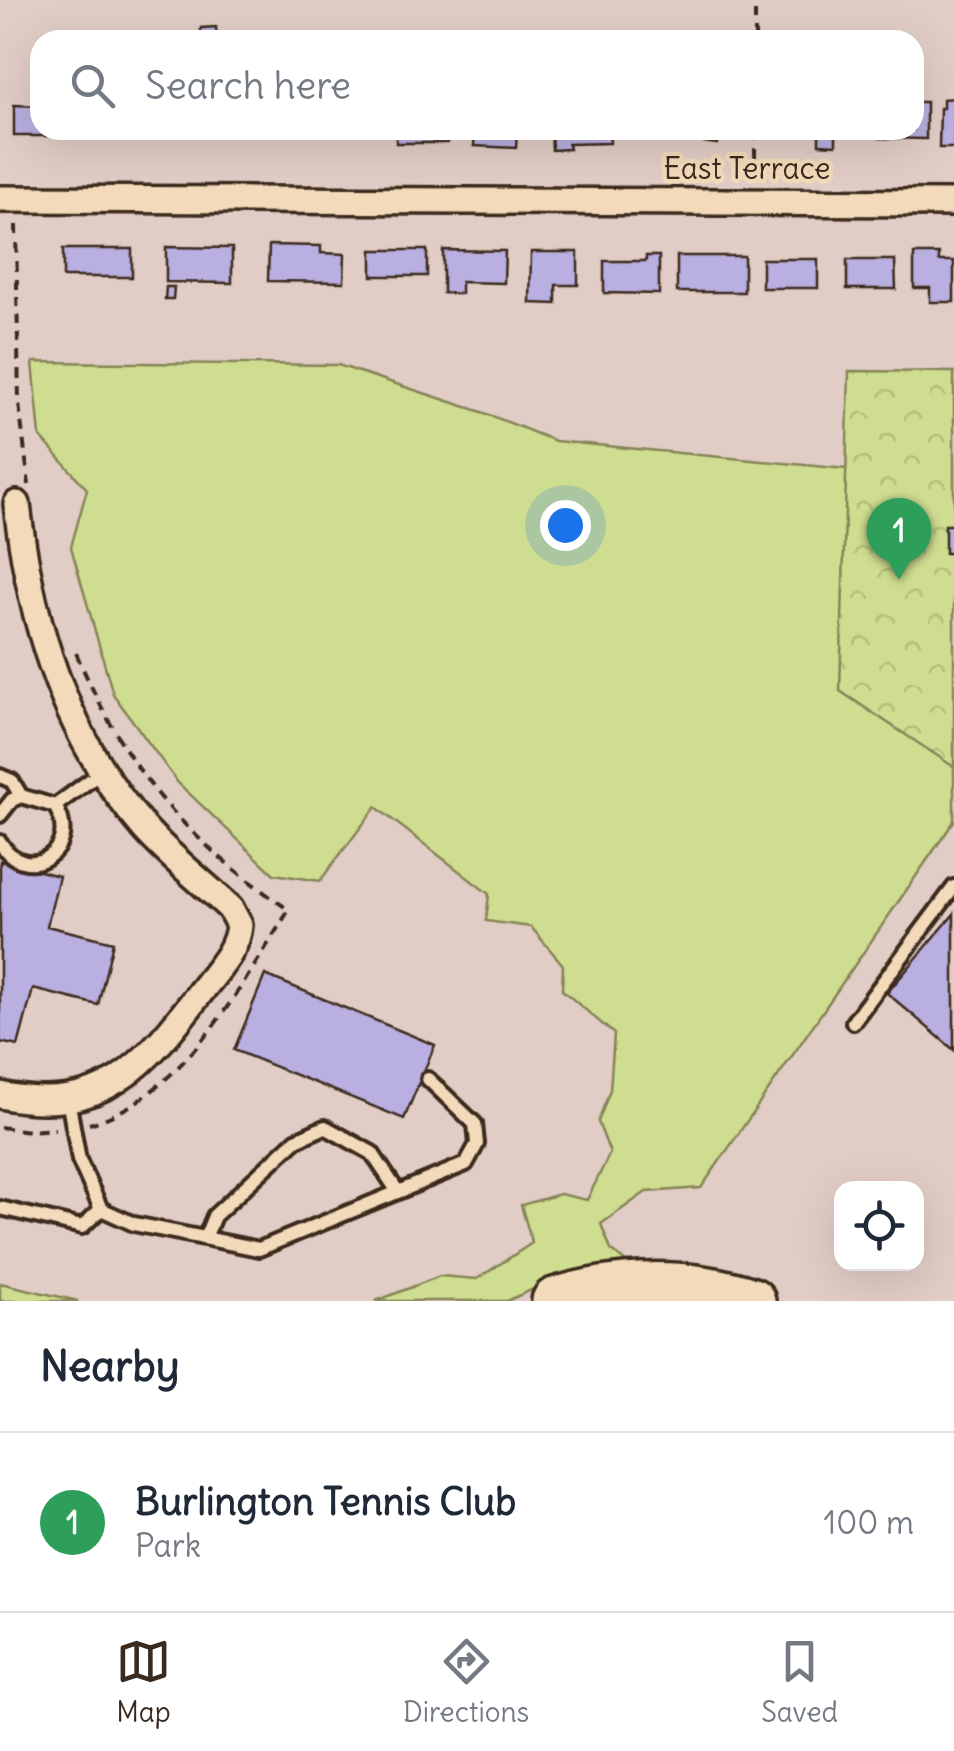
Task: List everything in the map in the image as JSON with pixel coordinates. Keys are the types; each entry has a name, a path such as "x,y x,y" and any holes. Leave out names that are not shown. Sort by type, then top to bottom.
{"highway":[{"path":"555,1301 605,1289 649,1286 692,1288 752,1301"}],"street":[{"name":"East Terrace","path":"8,199 954,202"},
{"path":"0,1094 28,1100 68,1098 110,1084 147,1059 233,948 238,932 236,916 230,908 145,829 104,770 71,710 42,639 24,565 24,502"}],"lane":[{"path":"55,806 104,770"},
{"path":"0,776 12,780 21,796"},
{"path":"0,815 12,800 21,796 55,806 61,816 63,838 50,856 40,861 17,860 0,842"},
{"path":"853,1022 954,888"},
{"path":"68,1098 79,1160 101,1209 134,1224 259,1249 466,1164 477,1144 474,1124 428,1080"},
{"path":"206,1238 214,1216 296,1140 325,1127 372,1153 398,1192"},
{"path":"0,1208 82,1227 101,1209"}],"path":[{"path":"756,0 756,30"},
{"path":"755,140 755,181 778,181 779,202"},
{"path":"8,199 24,502"},
{"path":"0,1127 29,1131 72,1127 127,1111 164,1083 193,1051 288,910 226,864 165,806 131,760 99,706 70,641"}],"green space":[{"path":"33,362 338,365 482,412 555,441 846,469 890,481 954,731 954,821 701,1188 646,1192 601,1224 611,1250 637,1271 547,1283 507,1301 376,1301 440,1276 477,1279 532,1243 521,1205 560,1194 587,1200 610,1153 598,1122 610,1090 614,1034 562,990 563,965 531,927 486,921 489,894 376,807 320,881 274,874 178,783 113,694 71,547 87,489 40,436"},
{"path":"849,371 954,372 954,767 840,691"},
{"path":"0,1283 78,1301 0,1301"}],"building":[{"path":"954,98 954,148 939,148 940,108 943,99"},
{"path":"924,102 926,102 924,139"},
{"path":"14,105 30,106 30,136 14,136"},
{"path":"396,140 447,140 447,143"},
{"path":"474,140 516,140 516,148 474,146"},
{"path":"552,140 610,140 610,143 568,144 569,149 552,150"},
{"path":"819,140 836,140 836,145 819,144"},
{"path":"269,245 321,246 321,253 345,254 344,282 268,281"},
{"path":"166,247 232,248 232,283 166,282"},
{"path":"63,249 132,249 132,277 63,277"},
{"path":"372,250 427,250 427,276 372,276"},
{"path":"443,250 505,251 504,283 461,282 461,294 443,293"},
{"path":"531,252 578,252 578,285 556,285 556,304 530,303"},
{"path":"914,254 939,254 939,261 954,261 954,302 930,302 930,288 914,288"},
{"path":"646,256 659,256 659,294 604,293 604,261 646,261"},
{"path":"677,256 744,256 744,292 677,292"},
{"path":"762,259 818,259 818,288 762,288"},
{"path":"847,260 895,260 896,289 847,289"},
{"path":"166,287 174,287 173,299 165,299"},
{"path":"945,525 954,525 954,553 945,553"},
{"path":"0,861 59,876 47,926 113,942 98,1005 33,989 18,1046 0,1042"},
{"path":"954,914 954,1050 887,993"},
{"path":"265,975 435,1045 404,1119 234,1050"}],"place":[{"name":"Burlington Tennis Club","path":"899,580"}]}
